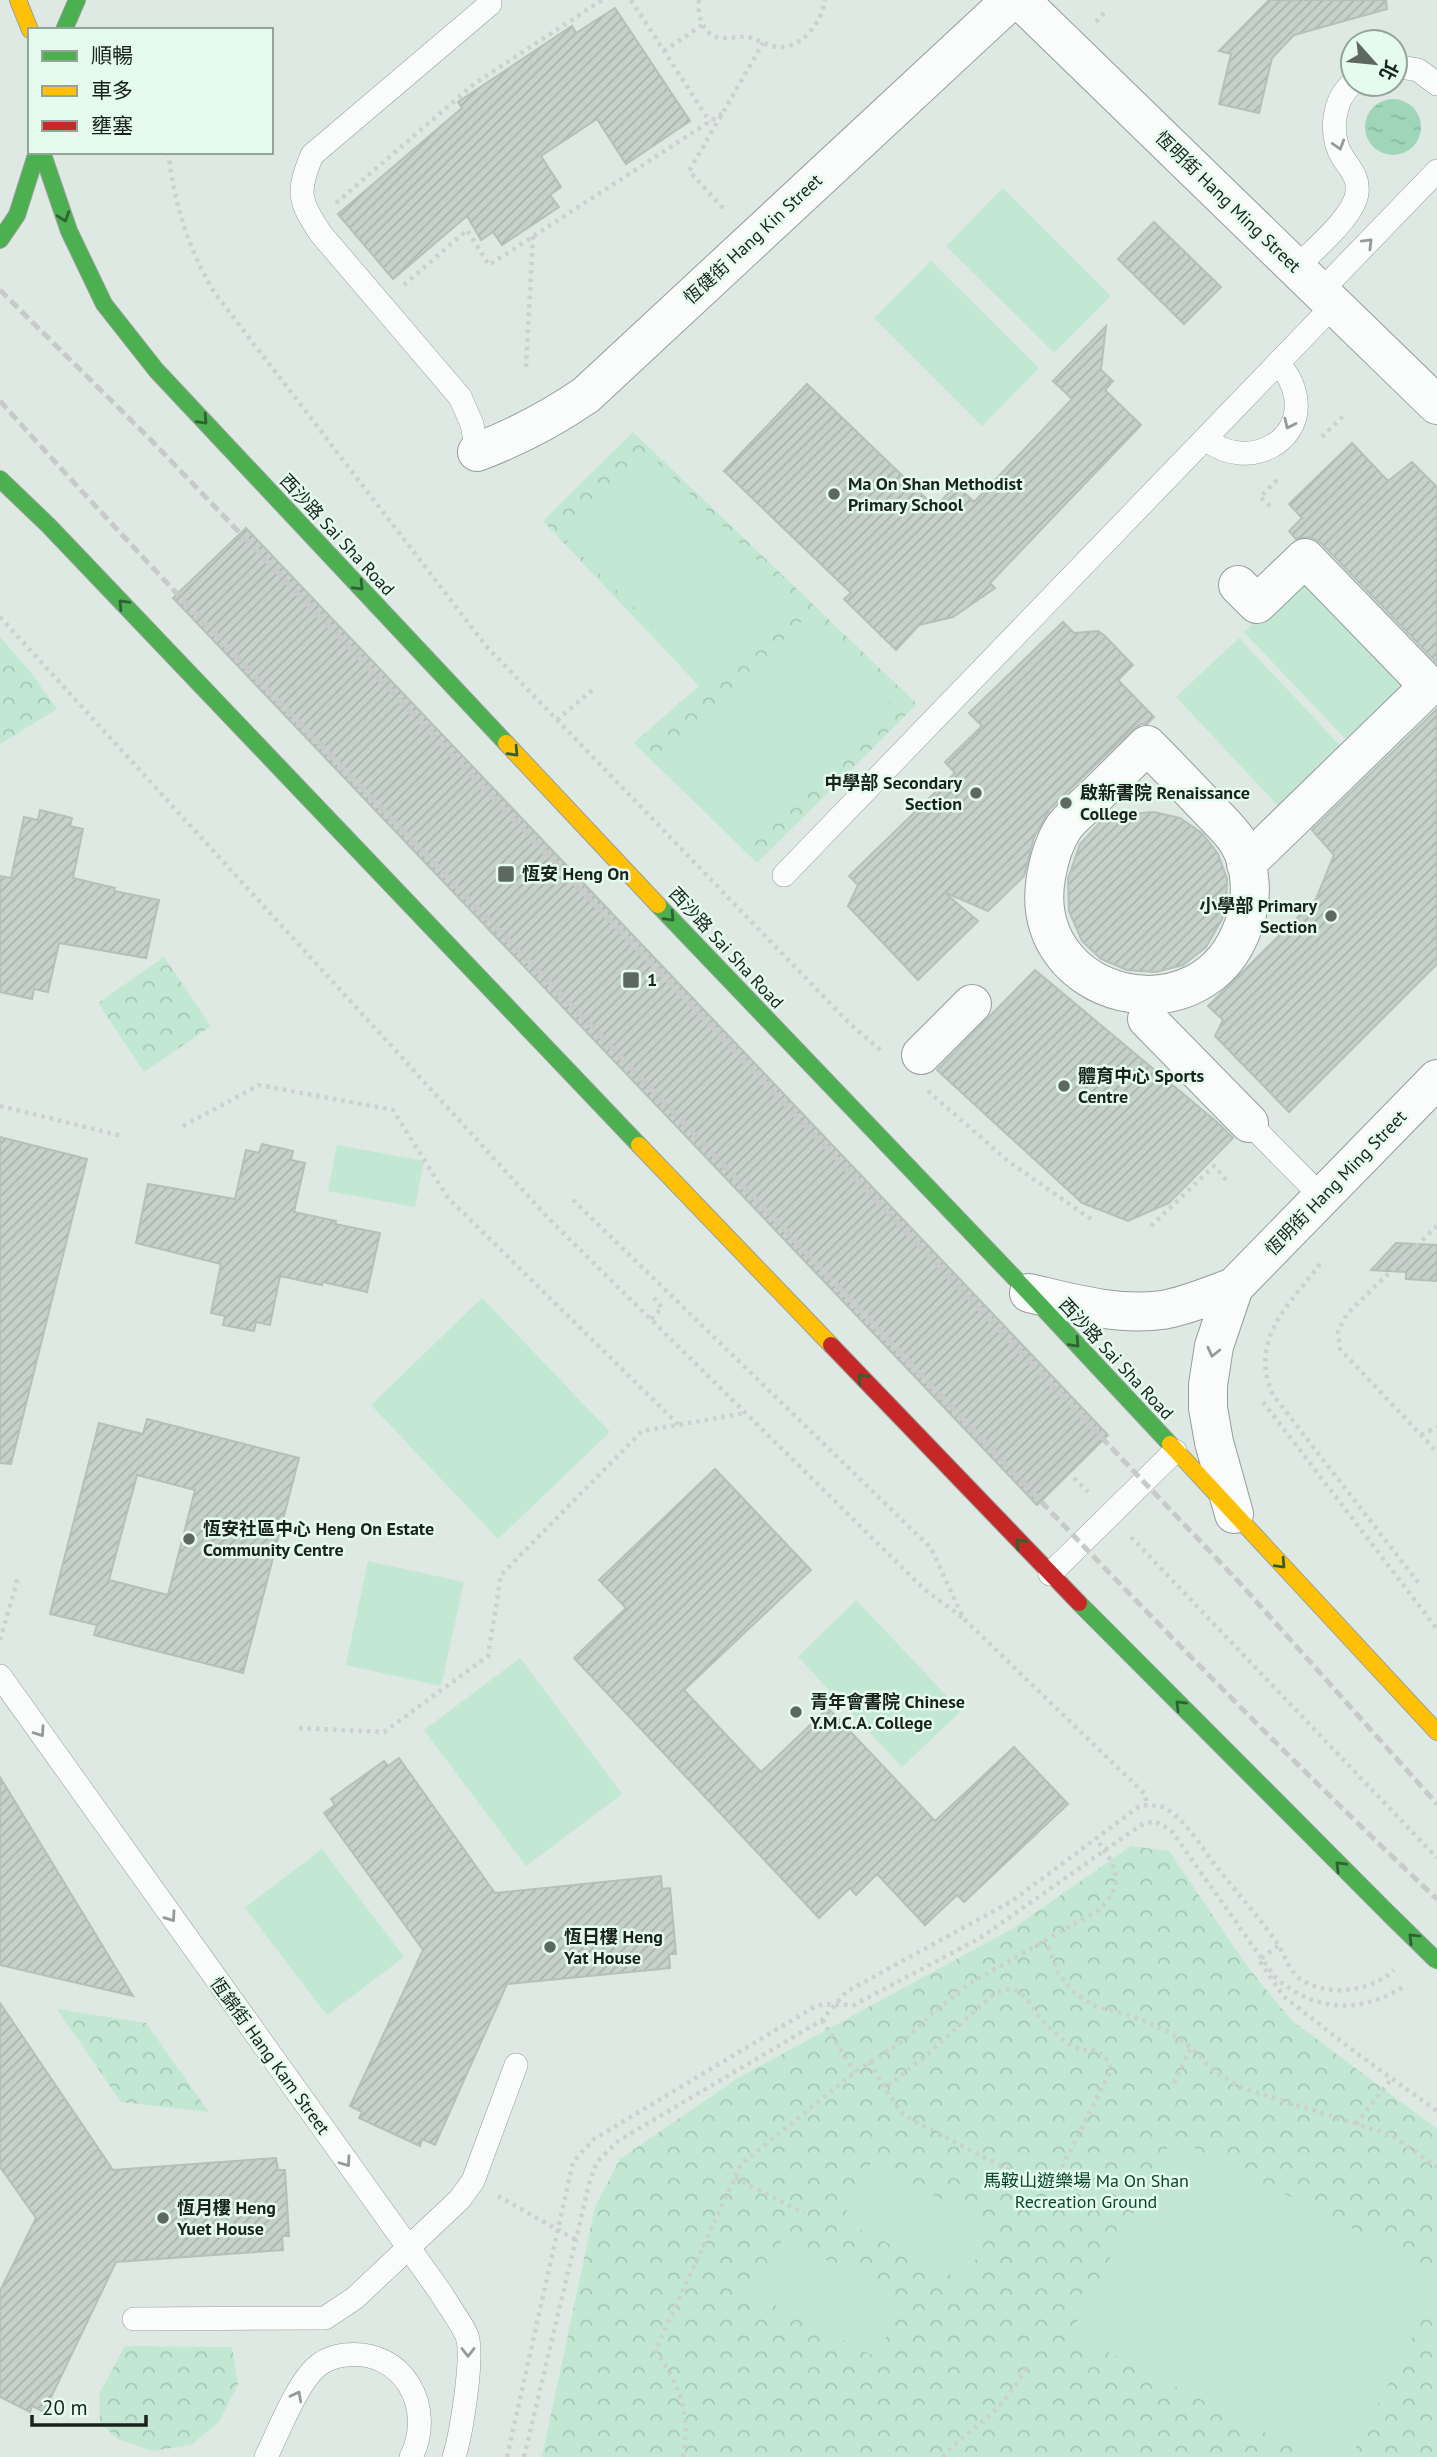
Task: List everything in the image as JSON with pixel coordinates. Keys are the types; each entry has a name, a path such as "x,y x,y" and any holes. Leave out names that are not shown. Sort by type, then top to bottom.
{"main road":[{"path":"18,0 29,28"},
{"path":"65,28 77,0"},
{"path":"0,240 18,215 39,154"},
{"name":"西沙路 Sai Sha Road","path":"41,154 69,231 104,303 156,370 702,951 1029,1293 1437,1732"},
{"path":"0,479 49,526 1049,1574 1437,1962"}],"street":[{"name":"恆健街 Hang Kin Street","path":"477,452 528,432 586,395 1011,0"},
{"name":"恆明街 Hang Ming Street","path":"1020,0 1437,405"},
{"path":"1238,585 1257,604 1305,558 1429,687 1246,864"},
{"path":"1147,746 1231,834 1238,843 1246,864 1249,875 1249,909 1238,941 1218,968 1190,987 1157,996 1123,994 1093,981 1061,951 1045,912 1044,891 1049,858 1065,826 1147,746"},
{"path":"913,1068 972,1004"},
{"path":"1147,1019 1250,1123"},
{"name":"恆明街 Hang Ming Street","path":"1234,1514 1214,1442 1208,1408 1208,1385 1214,1346 1234,1287 1437,1079"},
{"name":"恆明街 Hang Ming Street","path":"1029,1293 1096,1308 1135,1311 1163,1310 1234,1287"}],"lane":[{"path":"477,452 472,425 460,397 321,234 305,211 301,182 312,155 490,4"},
{"path":"1409,68 1418,70 1437,84"},
{"path":"784,875 1207,440 1278,363 1317,289 1347,215 1354,205 1356,179 1336,140 1334,121 1342,98"},
{"path":"1317,289 1437,171"},
{"path":"1207,440 1218,449 1245,455 1271,447 1283,437 1292,424 1296,408 1295,392 1289,376 1278,363"},
{"path":"1250,1123 1322,1198"},
{"path":"1049,1574 1175,1451"},
{"name":"恆錦街 Hang Kam Street","path":"0,1676 441,2293 468,2338 464,2416 454,2457"},
{"path":"134,2319 325,2318 355,2298 460,2199 473,2182 516,2065"},
{"path":"266,2457 308,2375 320,2363 356,2354 390,2364 403,2376 412,2390 421,2425 417,2445 411,2457"}],"path":[{"path":"326,212 474,84 602,0"},
{"path":"631,0 709,122"},
{"path":"699,0 698,13 702,25 711,34 724,39 750,37 779,48 802,37 819,19 825,0"},
{"path":"664,51 702,25"},
{"path":"723,208 689,170 764,43"},
{"path":"395,292 467,230 489,265 723,113"},
{"path":"168,154 175,197 184,230 197,262 214,292 486,646 849,1023 913,1068 1008,1161 1091,1220"},
{"path":"526,367 533,236"},
{"path":"0,617 551,1221 924,1589 963,1618 1145,1794 1147,1805"},
{"path":"558,720 596,687"},
{"path":"183,1126 259,1085 393,1110 449,1198 679,1425"},
{"path":"0,1106 122,1136"},
{"path":"1151,1226 1213,1166 1228,1182"},
{"path":"573,1200 931,1548 963,1618"},
{"path":"1437,1226 1347,1314 1338,1331 1340,1349 1437,1452"},
{"path":"1320,1264 1273,1326 1266,1348 1264,1369 1267,1383 1273,1395 1420,1586"},
{"path":"651,1319 662,1308 654,1298"},
{"path":"1263,1402 1437,1629"},
{"path":"299,1728 384,1732 488,1656 501,1575 642,1431 746,1413"},
{"path":"1421,1435 1437,1427"},
{"path":"1074,1478 1437,1858"},
{"path":"0,1640 18,1578"},
{"path":"524,2457 590,2180 597,2162 618,2141 822,2020 846,1992 1012,1901 1142,1805 1160,1805 1169,1810 1189,1831 1279,1946 1298,1977 1313,1985 1336,1990 1359,1988 1376,1983 1400,1964"},
{"path":"507,2457 573,2162 594,2139 814,2007 823,2004 853,2005 980,1938 1141,1825 1154,1821 1171,1830 1274,1976 1287,1988 1319,2003 1340,2006 1369,2003 1392,1994 1410,1982"},
{"path":"683,2457 686,2417 680,2393 670,2370 655,2351 741,2164 855,2072 903,2041 936,2010 972,1982 1045,1938 1099,1910 1111,1897 1116,1880 1113,1862 1096,1839"},
{"path":"1045,1938 1058,1973 1073,1991 1092,2005 1140,2019 1167,2031 1191,2047 1213,2070 1240,2087 1391,2135 1437,2167"},
{"path":"1279,1946 1259,1961 1283,1996 1437,2111"},
{"path":"869,2062 885,2088 905,2116 1033,2183 1047,2184 1058,2175 1111,2070 1105,2055 1091,2049 1083,2052 1069,2045 1042,2021 1026,1996 1013,1989 999,1990 885,2088"},
{"path":"822,2020 855,2072"},
{"path":"1174,2083 1191,2047"},
{"path":"1356,2124 1392,2078"},
{"path":"735,2178 804,2213"},
{"path":"473,2182 576,2240"},
{"path":"773,2206 776,2199"},
{"path":"943,2457 966,2433 991,2415 1012,2391 1028,2365"}],"green space":[{"path":"1003,188 1111,296 1054,353 946,246"},
{"path":"931,261 1039,368 982,426 874,318"},
{"path":"633,432 917,704 757,863 634,743 699,686 543,521"},
{"path":"651,456 798,600 714,686 567,541"},
{"path":"1307,573 1415,688 1353,747 1244,632"},
{"path":"808,615 893,699 748,847 663,763"},
{"path":"0,637 29,670 57,709 0,744"},
{"path":"1239,638 1347,753 1284,812 1176,697"},
{"path":"164,957 211,1026 144,1072 98,1003"},
{"path":"337,1145 424,1161 415,1207 328,1191"},
{"path":"482,1298 610,1432 498,1539 371,1405"},
{"path":"368,1561 464,1582 441,1686 346,1665"},
{"path":"856,1600 961,1711 902,1767 798,1657"},
{"path":"520,1658 622,1794 526,1866 424,1730"},
{"name":"馬鞍山遊樂場 Ma On Shan Recreation Ground","path":"1131,1846 1169,1851 1247,1966 1291,2020 1437,2129 1437,2457 542,2457 595,2207 620,2159 738,2078 1012,1929"},
{"path":"322,1849 404,1957 327,2015 245,1908"},
{"path":"57,2009 146,2023 209,2112 121,2102"},
{"path":"1173,2137 1437,2272 1437,2290 1351,2457 1313,2457 1071,2333"},
{"path":"871,2163 993,2226 964,2282 842,2220"},
{"path":"783,2238 905,2300 876,2357 754,2295"},
{"path":"125,2346 232,2347 238,2384 219,2422 191,2445 152,2451 118,2439 100,2423 99,2394"}],"water":[{"path":"1387,99 1399,99 1409,103 1417,111 1421,127 1417,143 1409,151 1399,155 1387,155 1377,151 1369,143 1365,133 1365,121 1369,111 1377,103"}],"building":[{"path":"1269,0 1386,0 1387,9 1294,35 1272,58 1259,113 1219,104 1231,54 1219,51"},
{"path":"615,8 690,121 626,164 597,119 541,156 561,187 550,195 559,207 502,245 493,232 481,240 467,216 393,279 338,214 462,108 458,102 572,26 576,33"},
{"path":"1154,222 1221,287 1184,324 1118,259"},
{"name":"Ma On Shan Methodist Primary School","path":"1106,326 1101,370 1113,381 1105,390 1141,425 990,583 995,588 953,617 919,625 896,650 844,599 851,593 724,471 807,384 935,507 956,485 974,502 1072,399 1053,381"},
{"path":"1352,443 1388,481 1412,462 1437,487 1437,663 1321,543 1310,537 1296,539 1289,531 1302,518 1289,504"},
{"name":"恆安 Heng On","path":"246,528 1108,1435 1037,1505 173,598"},
{"name":"中學部 Secondary Section","path":"1063,622 1074,633 1098,631 1133,665 1118,680 1154,717 1147,724 1141,724 1132,730 1050,809 1034,837 1024,876 988,911 944,892 978,921 918,980 848,906 858,885 849,876 955,773 945,762 982,726 969,713"},
{"name":"小學部 Primary Section","path":"1437,709 1437,964 1289,1112 1215,1036 1223,1020 1208,1006 1316,899 1334,855 1312,830"},
{"path":"40,810 72,818 70,826 83,829 73,878 115,888 114,891 159,900 146,958 59,943 48,992 34,989 32,999 0,992 0,876 11,878 24,817 38,820"},
{"path":"1154,812 1180,818 1203,834 1218,854 1227,879 1226,904 1222,919 1206,947 1183,965 1156,972 1127,970 1101,959 1082,941 1069,911 1068,879 1080,844 1106,816"},
{"name":"體育中心 Sports Centre","path":"1035,970 1233,1138 1169,1203 1128,1221 1082,1203 937,1070"},
{"path":"0,1137 87,1159 11,1464 0,1463"},
{"path":"262,1144 293,1151 291,1160 305,1163 294,1212 380,1233 367,1292 280,1276 270,1325 256,1322 254,1331 223,1325 225,1316 211,1313 221,1264 136,1243 148,1184 235,1199 246,1150 259,1153"},
{"path":"1396,1243 1437,1245 1437,1281 1406,1279 1406,1272 1371,1270"},
{"path":"147,1419 299,1458 243,1673 94,1635 97,1625 50,1614 99,1423 143,1434","holes":["137,1475 195,1490 168,1595 109,1580"]},
{"path":"715,1469 811,1570 684,1690 761,1772 828,1708 935,1821 1014,1747 1068,1804 964,1902 957,1895 925,1925 877,1874 856,1895 850,1888 819,1918 574,1658 626,1608 599,1580"},
{"name":"恆日樓 Heng Yat House","path":"399,1758 495,1893 661,1876 662,1889 670,1888 676,1954 669,1954 670,1968 507,1984 435,2145 422,2139 420,2146 359,2118 362,2112 350,2106 423,1950 324,1813 335,1805 331,1799 384,1761 388,1766"},
{"path":"0,1777 133,1996 0,1965"},
{"name":"恆月樓 Heng Yuet House","path":"0,2003 113,2170 276,2158 278,2170 285,2170 289,2236 282,2236 283,2250 116,2262 44,2412 32,2406 30,2412 0,2397 0,2291 36,2218 0,2167"}],"railway":[{"path":"0,290 151,440 1238,1581 1437,1804"},
{"path":"0,401 171,587 696,1136 1061,1523 1247,1713 1437,1899"}],"traffic: fast":[{"path":"65,28 77,0"},
{"path":"0,240 17,215 36,154"},
{"path":"43,154 69,231 104,304 156,370 506,743"},
{"path":"0,479 49,526 639,1145"},
{"path":"658,905 1170,1444"},
{"path":"1079,1603 1389,1914"},
{"path":"1389,1914 1437,1961"}],"traffic: slow":[{"path":"18,0 29,28"},
{"path":"506,743 658,905"},
{"path":"639,1145 831,1345"},
{"path":"1170,1444 1437,1732"}],"traffic: jam":[{"path":"831,1345 1079,1603"}],"place":[{"name":"Ma On Shan Methodist Primary School","path":"834,494"},
{"name":"中學部 Secondary Section","path":"976,793"},
{"name":"啟新書院 Renaissance College","path":"1066,803"},
{"name":"恆安 Heng On","path":"506,874"},
{"name":"小學部 Primary Section","path":"1331,916"},
{"name":"1","path":"631,980"},
{"name":"體育中心 Sports Centre","path":"1064,1086"},
{"name":"恆安社區中心 Heng On Estate Community Centre","path":"189,1539"},
{"name":"青年會書院 Chinese Y.M.C.A. College","path":"796,1712"},
{"name":"恆日樓 Heng Yat House","path":"550,1947"},
{"name":"恆月樓 Heng Yuet House","path":"163,2218"}]}
